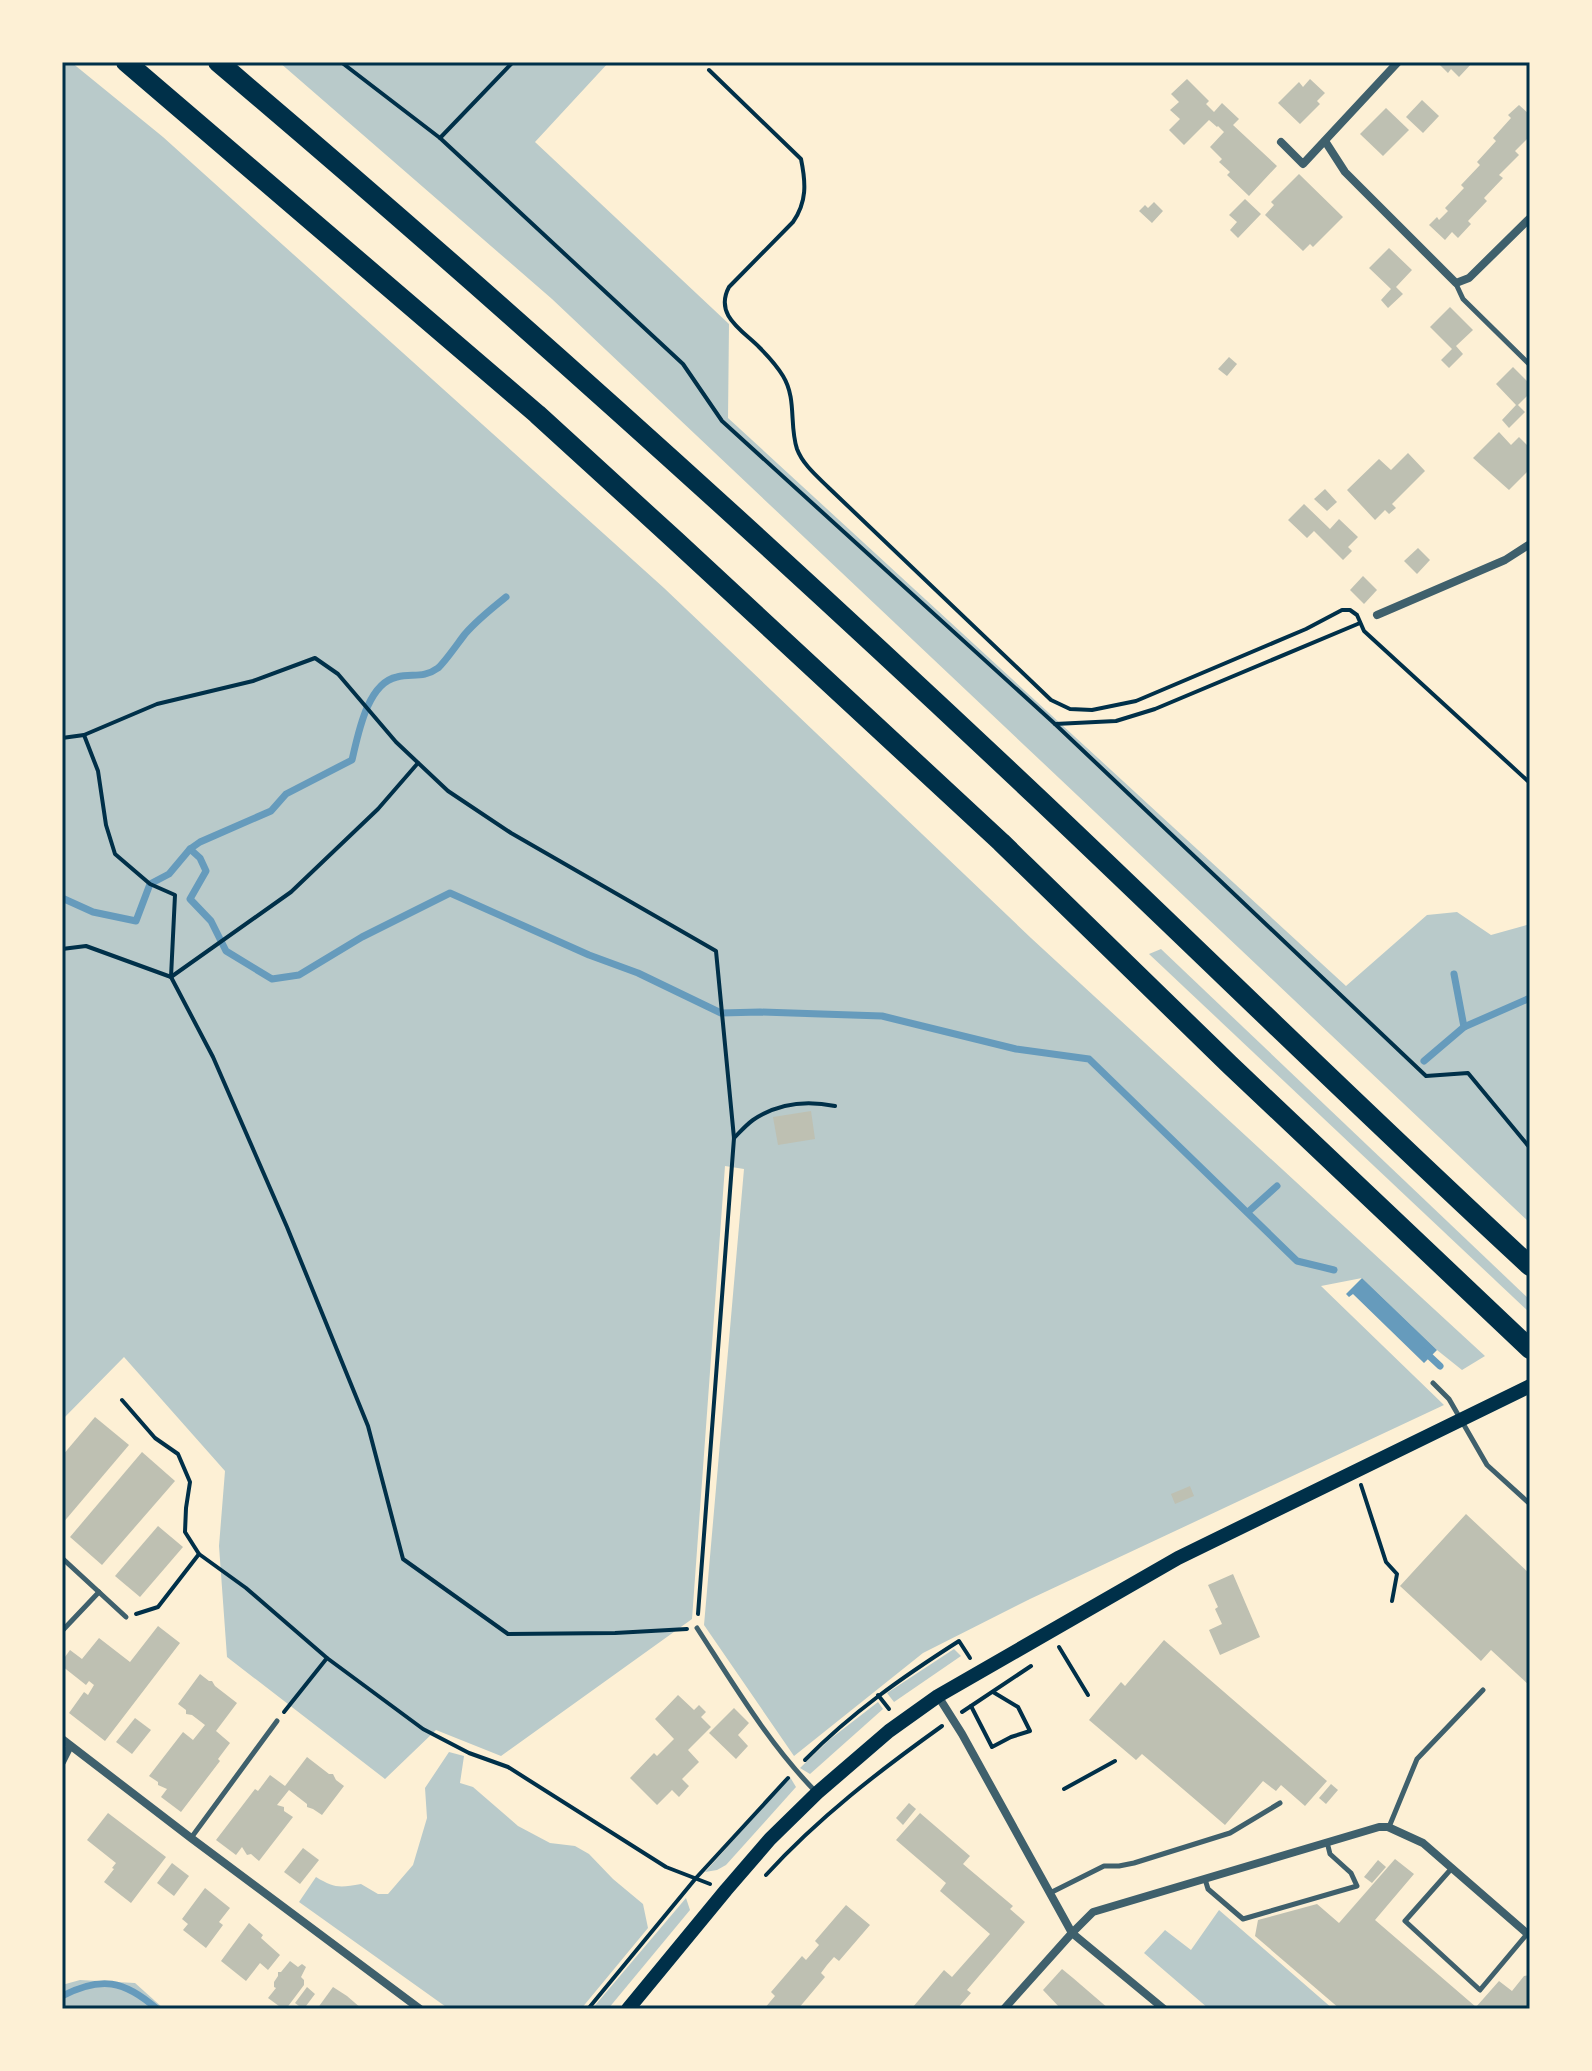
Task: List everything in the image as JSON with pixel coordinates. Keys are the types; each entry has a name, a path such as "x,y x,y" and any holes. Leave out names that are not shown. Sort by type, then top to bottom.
{"highway":[{"path":"126,62 537,414 675,540 1001,842 1526,1345"},
{"path":"218,62 563,361 727,508 1039,799 1408,1154 1530,1266"}],"main road":[{"path":"628,2009 770,1839 817,1793 900,1723 938,1696 1178,1558 1530,1386"}],"street":[{"path":"1281,142 1303,164 1398,62"},
{"path":"1325,141 1345,172 1456,283 1469,278 1530,218"},
{"path":"1377,615 1505,560 1530,544"},
{"path":"938,1696 1072,1933 1164,2009"},
{"path":"62,1739 420,2009"},
{"path":"62,1762 70,1746"},
{"path":"1004,2009 1093,1912 1379,1827 1388,1827 1423,1843 1528,1935"}],"lane":[{"path":"1456,283 1463,299 1530,365"},
{"path":"1433,1383 1449,1399 1487,1465 1530,1504"},
{"path":"62,1558 126,1617"},
{"path":"62,1631 99,1592"},
{"path":"697,1628 749,1709 795,1770 817,1793"},
{"path":"1388,1827 1417,1759 1483,1690"},
{"path":"191,1838 277,1721"},
{"path":"1049,1894 1104,1866 1134,1863 1230,1833 1280,1803"},
{"path":"1205,1879 1208,1889 1243,1919 1357,1886 1351,1873 1330,1854 1327,1842"},
{"path":"1452,1868 1405,1921 1480,1990 1528,1935"}],"path":[{"path":"341,62 440,138 683,364 722,421 1055,724 1426,1076 1468,1073 1530,1148"},
{"path":"440,138 513,62"},
{"path":"709,70 801,159 805,179 801,210 729,287 724,301 731,320 760,347 785,378 793,403 794,430 801,456 829,488 1051,700 1070,709 1092,710 1158,693 1306,629 1342,610 1350,610 1357,615 1364,631 1530,783"},
{"path":"1055,724 1116,721 1155,709 1377,615"},
{"path":"62,738 84,735 157,704 253,681 315,658 338,674 396,742 448,791 511,833 716,951 734,1138 697,1628 508,1634 403,1559 368,1426 213,1057 171,977 175,895 150,884 115,854 106,825 98,771 84,735"},
{"path":"171,977 291,892 378,809 418,763"},
{"path":"62,949 86,946 171,977"},
{"path":"734,1138 753,1120 785,1105 816,1102 835,1106"},
{"path":"122,1400 155,1438 178,1454 190,1482 185,1532 199,1554 246,1588 327,1658 423,1729 469,1753 508,1767 666,1867 726,1890"},
{"path":"1356,1472 1386,1562 1397,1574 1392,1601"},
{"path":"126,1617 158,1607 199,1554"},
{"path":"588,2009 696,1878 795,1770 878,1695 959,1641 993,1692 1018,1707 1030,1731 992,1747 971,1706"},
{"path":"1059,1647 1088,1695"},
{"path":"277,1721 327,1658"},
{"path":"759,1883 803,1836 883,1770 1036,1663"},
{"path":"1064,1789 1115,1761"}],"shaded area":[{"path":"62,62 71,62 163,137 664,588 1031,938 1485,1356 1462,1370 1362,1278 1321,1286 1444,1405 1030,1599 923,1653 794,1756 704,1625 744,1169 725,1166 692,1619 501,1756 436,1730 385,1779 227,1657 219,1546 225,1471 124,1357 62,1420"},
{"path":"279,62 609,62 535,142 729,324 728,418 1346,986 1427,915 1457,912 1491,935 1530,924 1530,1106 1527,1110 1530,1115 1530,1223 552,299"},
{"path":"1161,949 1530,1300 1530,1313 1149,954"},
{"path":"954,1649 961,1656 894,1702 887,1693"},
{"path":"878,1702 883,1709 810,1774 800,1768 829,1740"},
{"path":"449,1752 464,1756 460,1783 473,1787 518,1826 550,1843 575,1846 589,1854 643,1904 648,1928 581,2009 449,2009 299,1902 316,1877 332,1885 361,1884 378,1894 388,1894 413,1865 427,1818 425,1788"},
{"path":"790,1777 796,1787 726,1865 705,1872"},
{"path":"686,1898 690,1910 608,2009 592,2009"},
{"path":"1219,1910 1333,2009 1209,2009 1144,1953 1165,1930 1191,1950"},
{"path":"80,1980 135,1983 164,2009 62,2009 62,1985"}],"water":[{"path":"1362,1278 1437,1350 1424,1363 1353,1294 1349,1297 1346,1294"}],"building":[{"path":"1437,62 1473,62 1459,77 1451,69 1448,73"},
{"path":"1187,79 1209,101 1206,104 1214,112 1222,103 1239,119 1233,125 1277,166 1249,196 1227,175 1230,172 1210,147 1224,132 1218,126 1209,120 1184,145 1169,130 1180,119 1170,110 1179,102 1171,94"},
{"path":"1310,79 1325,93 1317,101 1320,104 1300,124 1278,103 1299,82 1303,87"},
{"path":"1422,100 1439,116 1423,133 1406,117"},
{"path":"1519,105 1530,115 1530,136 1515,151 1519,155 1499,175 1503,178 1484,198 1487,201 1468,221 1471,224 1458,238 1452,232 1445,240 1429,225 1448,211 1445,208 1464,188 1461,185 1480,165 1477,162 1496,141 1493,138 1511,118 1508,115"},
{"path":"1386,108 1409,130 1383,156 1360,134"},
{"path":"1299,174 1343,217 1313,247 1310,244 1303,251 1265,215 1274,205 1271,202"},
{"path":"1245,199 1261,214 1238,238 1230,230 1237,222 1229,215"},
{"path":"1154,202 1163,211 1152,223 1139,211"},
{"path":"1389,248 1412,270 1396,287 1403,294 1388,308 1381,300 1391,289 1369,268"},
{"path":"1450,307 1473,330 1456,346 1463,354 1449,368 1441,360 1452,349 1430,327"},
{"path":"1229,357 1237,364 1227,376 1218,369"},
{"path":"1513,367 1530,384 1530,393 1518,405 1525,412 1509,428 1502,420 1516,405 1496,384"},
{"path":"1499,432 1511,445 1519,437 1530,448 1530,473 1528,471 1509,490 1473,458"},
{"path":"1408,453 1425,471 1392,504 1396,508 1389,514 1385,510 1375,520 1347,490 1379,459 1391,470"},
{"path":"1325,489 1337,502 1327,511 1314,499"},
{"path":"1304,504 1330,529 1339,519 1358,537 1348,547 1352,551 1343,560 1314,531 1307,538 1288,520"},
{"path":"1418,548 1430,560 1417,574 1404,561"},
{"path":"1363,576 1377,590 1364,604 1350,590"},
{"path":"811,1111 815,1139 778,1145 773,1117"},
{"path":"95,1417 129,1445 62,1524 62,1456"},
{"path":"142,1452 175,1481 102,1565 70,1537"},
{"path":"1190,1486 1194,1496 1175,1504 1171,1494"},
{"path":"1466,1514 1530,1574 1530,1686 1491,1650 1481,1661 1400,1586"},
{"path":"158,1526 183,1547 140,1597 115,1576"},
{"path":"1233,1574 1260,1637 1220,1655 1209,1630 1222,1624 1208,1585"},
{"path":"158,1626 180,1643 105,1741 69,1713 84,1692 88,1695 94,1685 89,1681 86,1685 62,1666 62,1661 70,1650 82,1659 99,1638 130,1662"},
{"path":"1164,1640 1327,1781 1305,1806 1281,1785 1276,1791 1263,1781 1225,1825 1142,1754 1136,1760 1089,1720 1121,1682 1125,1686"},
{"path":"200,1674 237,1703 216,1731 230,1743 181,1812 161,1797 167,1789 149,1776 183,1732 193,1740 205,1725 186,1714 186,1710 178,1704"},
{"path":"678,1695 694,1710 699,1705 706,1712 701,1717 711,1727 688,1750 699,1762 682,1779 689,1786 679,1797 672,1790 657,1805 630,1778 654,1753 657,1756 674,1739 655,1719"},
{"path":"734,1708 749,1723 738,1735 748,1746 736,1759 709,1733"},
{"path":"135,1718 151,1730 132,1754 116,1742"},
{"path":"307,1757 333,1774 344,1786 322,1815 307,1807 289,1790 277,1805 284,1807 284,1811 293,1817 259,1861 251,1854 247,1855 242,1847 236,1855 216,1840 255,1789 258,1791 270,1775 285,1786"},
{"path":"1331,1784 1338,1790 1326,1804 1319,1798"},
{"path":"909,1803 916,1809 903,1825 896,1818"},
{"path":"108,1813 166,1857 131,1903 104,1882 116,1863 87,1840"},
{"path":"920,1813 970,1856 963,1864 1013,1906 1010,1909 1025,1922 967,1990 971,1993 957,2009 913,2007 944,1970 952,1977 990,1934 940,1891 946,1883 896,1840"},
{"path":"303,1848 319,1860 300,1884 284,1872"},
{"path":"1395,1859 1414,1874 1375,1920 1476,2007 1499,1981 1512,1991 1524,1976 1530,1975 1530,2009 1340,2009 1255,1936 1258,1920 1317,1904 1339,1923"},
{"path":"1378,1860 1386,1867 1372,1883 1364,1877"},
{"path":"172,1863 189,1876 174,1896 157,1883"},
{"path":"205,1888 230,1908 219,1922 223,1925 206,1948 183,1930 188,1924 182,1919"},
{"path":"846,1905 870,1925 839,1961 834,1957 827,1965 821,1973 825,1977 798,2009 764,2009 775,1996 771,1992 802,1956 806,1960 819,1945 815,1941"},
{"path":"249,1923 280,1955 268,1970 260,1963 246,1981 221,1961"},
{"path":"290,1961 298,1967 302,1964 306,1967 301,1977 304,1985 283,2009 268,1998 276,1988 274,1982 278,1972"},
{"path":"1062,1969 1109,2009 1061,2009 1043,1990"},
{"path":"307,1987 315,1994 306,2006 309,2009 303,2009 295,2003"},
{"path":"333,1987 347,1996 362,2009 317,2009"}],"waterway":[{"path":"62,898 93,912 136,921 150,884 169,874 190,849 271,811 286,794 352,760 366,711 378,689 397,677 422,675 438,668 470,629 506,597"},
{"path":"190,849 200,858 206,871 190,899 211,921 226,951 272,979 299,975 362,937 450,893 589,955 638,973 721,1013 882,1016 1016,1049 1089,1059 1297,1261 1334,1270"},
{"path":"1454,974 1464,1027"},
{"path":"1424,1061 1464,1027 1530,998"},
{"path":"1248,1212 1277,1186"},
{"path":"1424,1351 1440,1366"},
{"path":"62,1996 89,1986 112,1984 134,1992 157,2009"}]}
